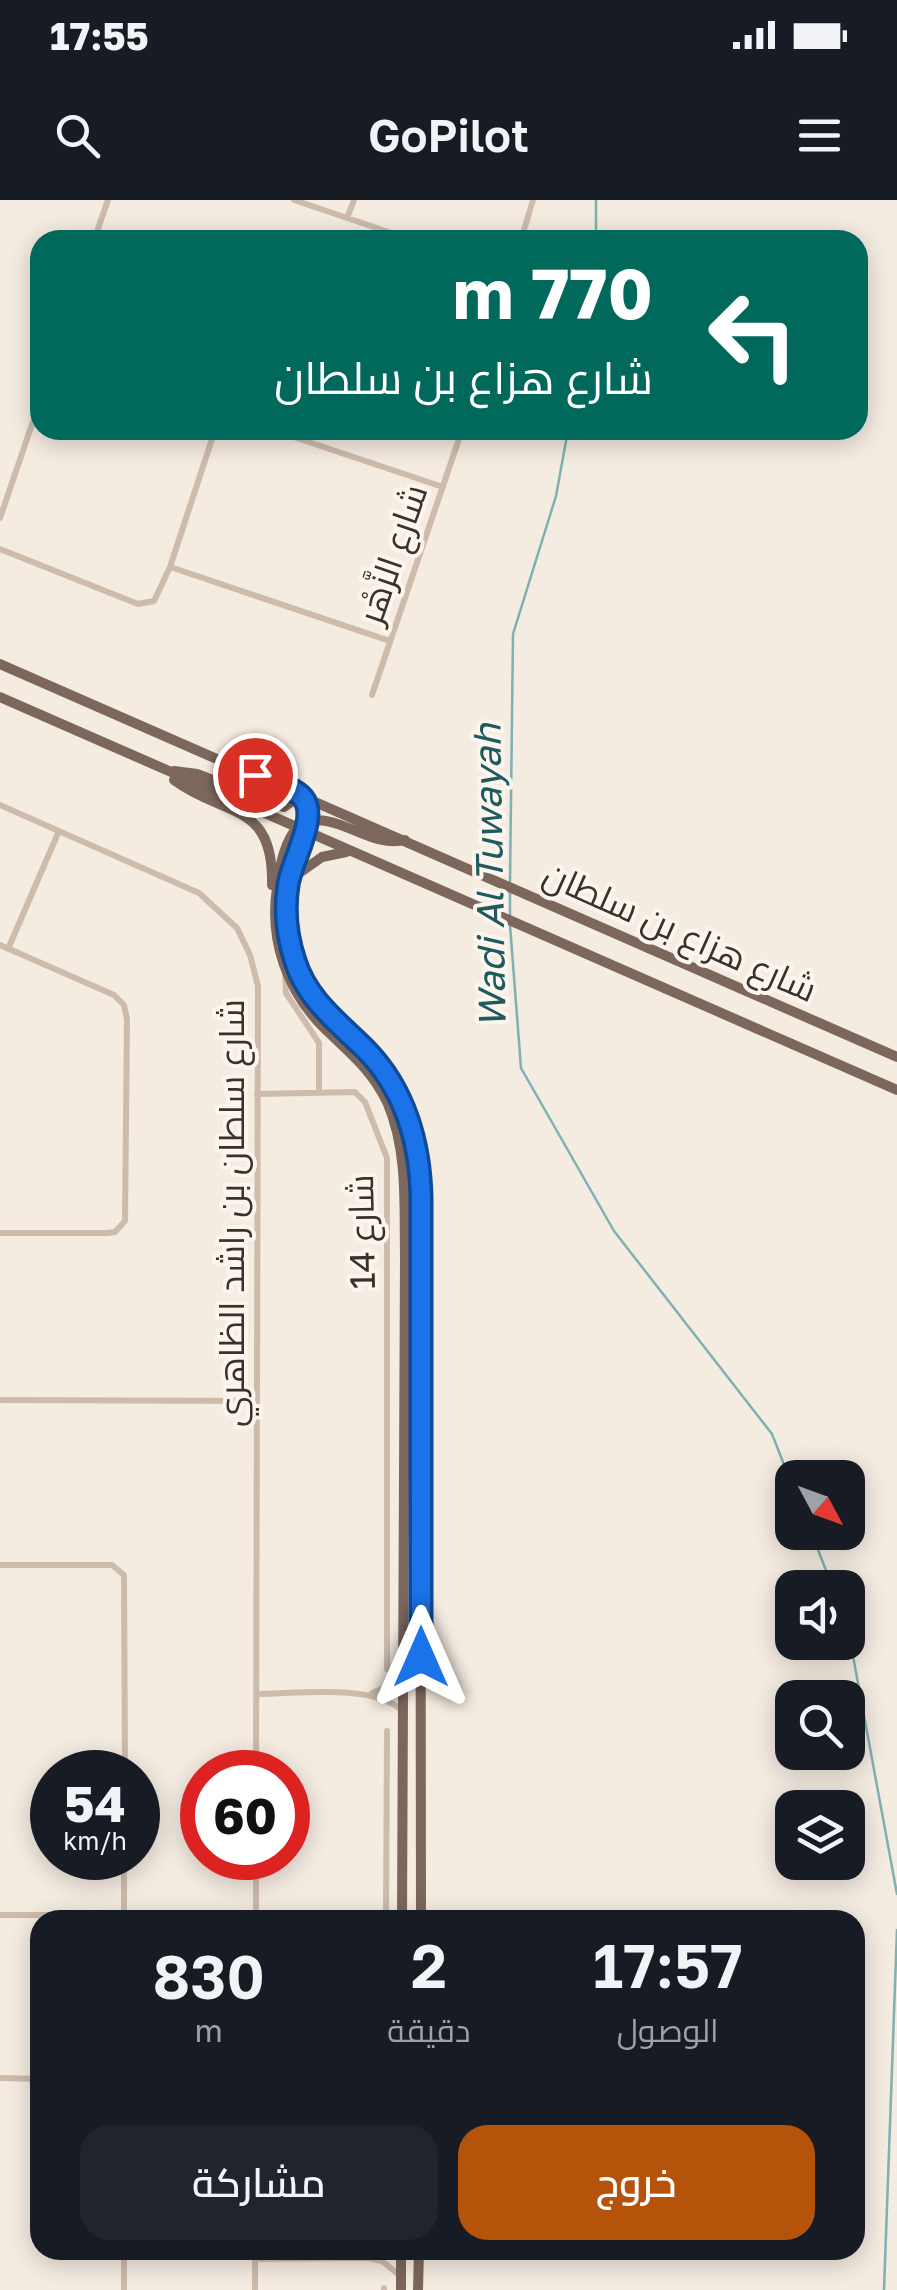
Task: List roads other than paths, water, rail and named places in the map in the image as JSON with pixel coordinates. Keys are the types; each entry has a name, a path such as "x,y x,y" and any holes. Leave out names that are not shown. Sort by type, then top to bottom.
{"main road":[{"name":"شارع هزاع بن سلطان","path":"0,664 897,1058"},
{"name":"شارع هزاع بن سلطان","path":"0,697 897,1090"},
{"path":"168,772 197,774 284,807 292,803 296,792"},
{"path":"168,772 182,786 241,813 261,832 271,854 271,902 286,971 304,1005 363,1064 388,1104 402,1158 402,1910"},
{"path":"296,792 309,808 288,881 288,930 300,976 323,1008 380,1066 400,1099 410,1126 421,1183 420,1910"},
{"path":"275,926 280,867 303,827 328,820 381,840 405,840"},
{"path":"288,881 322,857 352,852"},
{"path":"405,1256 413,1258 416,1264 422,1351"},
{"path":"418,2290 419,2260"}],"street":[{"path":"98,230 108,200"},
{"path":"294,200 383,230"},
{"path":"348,218 354,200"},
{"path":"524,230 533,200"},
{"path":"0,518 30,430"},
{"path":"0,549 144,605 158,597 212,440"},
{"path":"304,440 443,487"},
{"name":"شارع الزَّهْر","path":"372,694 459,440"},
{"path":"170,567 390,641"},
{"name":"شارع سلطان بن راشد الظاهري","path":"0,805 200,893 237,928 250,955 258,986 256,1750"},
{"path":"0,1233 108,1234 121,1227 127,1213 124,1005 114,995 4,947 59,831"},
{"path":"286,971 286,993 319,1043 319,1091"},
{"name":"شارع 14","path":"257,1094 352,1091 361,1096 386,1152 387,1669"},
{"path":"388,1358 405,1354"},
{"path":"387,1378 404,1387"},
{"path":"0,1400 256,1401"},
{"path":"0,1565 112,1564 124,1574 125,1750"},
{"path":"366,1694 389,1686 403,1666"},
{"path":"257,1694 366,1694 386,1698 403,1712"},
{"path":"386,1910 387,1730"},
{"path":"124,1880 124,1910"},
{"path":"256,1880 256,1910"},
{"path":"0,1915 30,1916"},
{"path":"0,2078 30,2079"},
{"path":"124,2260 124,2290"},
{"path":"256,2260 256,2290"},
{"path":"374,2260 387,2264 400,2284"}],"waterway":[{"name":"Wadi Al Tuwayah","path":"596,200 596,230"},
{"name":"Wadi Al Tuwayah","path":"510,882 513,634 556,496 566,440"},
{"name":"Wadi Al Tuwayah","path":"510,890 510,917"},
{"name":"Wadi Al Tuwayah","path":"510,925 521,1068 614,1231 772,1434 782,1460"},
{"name":"Wadi Al Tuwayah","path":"818,1550 826,1570"},
{"name":"Wadi Al Tuwayah","path":"854,1660 897,1894"},
{"name":"Wadi Al Tuwayah","path":"884,2290 897,1930"}]}
